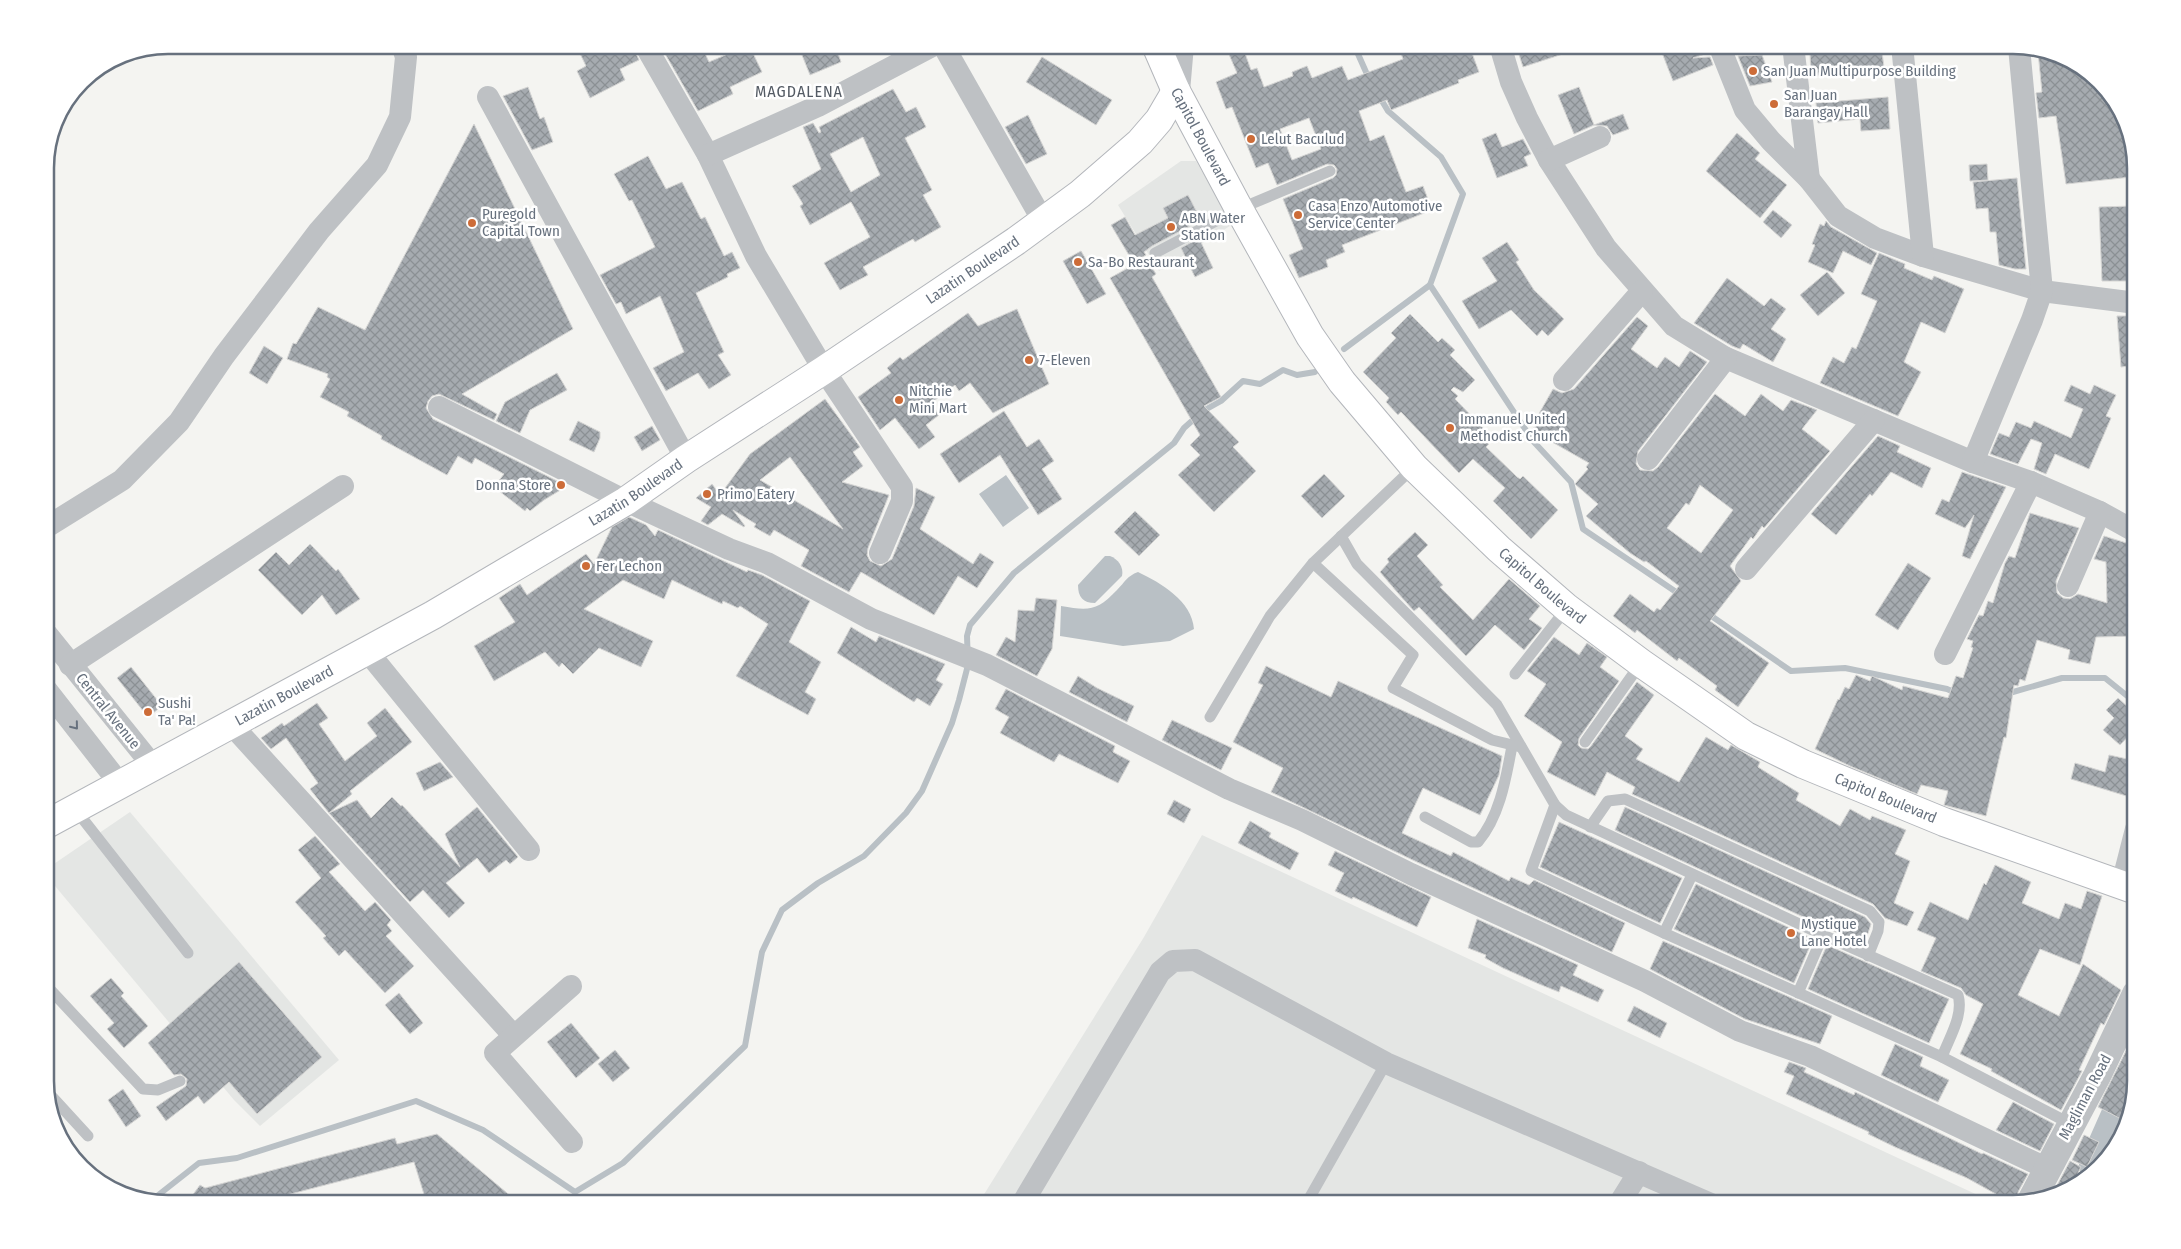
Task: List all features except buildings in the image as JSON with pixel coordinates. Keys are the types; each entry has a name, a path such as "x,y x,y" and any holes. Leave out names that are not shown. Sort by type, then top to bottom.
{"main road":[{"name":"Capitol Boulevard","path":"1160,54 1176,91 1239,209 1310,336 1342,382 1414,467 1499,549 1567,608 1641,663 1746,736 1803,764 1944,822 2127,886"},
{"name":"Lazatin Boulevard","path":"55,816 120,784 367,651 626,501 686,459 824,370 1080,194 1140,142 1159,120 1176,91"}],"street":[{"path":"54,522 122,480 179,422 224,356 319,231 377,165 400,116 405,54"},
{"path":"650,54 708,155 756,256 824,370 903,490 902,501 880,553"},
{"path":"708,155 818,106 917,54"},
{"path":"948,54 1043,221"},
{"path":"1176,91 1179,54"},
{"path":"1503,54 1511,82 1549,160 1606,248 1674,326 1726,358 1973,462 2030,482 2100,512 2127,527"},
{"path":"1723,54 1746,110 1771,141 1809,179 1838,216 1875,238 1923,256 2042,291 2127,303"},
{"path":"1794,54 1809,179"},
{"path":"1903,54 1923,256"},
{"path":"1973,462 2032,320 2042,291 2020,54"},
{"path":"488,96 686,459"},
{"path":"1549,160 1600,137"},
{"path":"1564,380 1642,291"},
{"path":"1648,459 1726,358"},
{"path":"439,407 626,501 729,549 767,563 870,619 987,665 1229,789 1302,820 1411,874 1645,981 1740,1030 1810,1056 2046,1168"},
{"path":"1746,568 1874,420"},
{"path":"1945,654 2030,482"},
{"path":"70,665 343,486"},
{"path":"2068,586 2100,512"},
{"name":"Central Avenue","path":"54,644 153,766"},
{"path":"367,651 529,850"},
{"path":"54,700 120,784"},
{"path":"230,724 513,1036"},
{"path":"1027,1195 1160,972 1173,961 1195,960 1386,1064 1691,1195"},
{"path":"571,986 495,1053 572,1142"},
{"name":"Magliman Road","path":"2035,1193 2046,1168 2097,1076 2127,1013"},
{"path":"1625,1195 1639,1172"}],"lane":[{"path":"1155,253 1239,209 1330,171"},
{"path":"1210,717 1270,616 1313,563 1414,467"},
{"path":"1341,536 1357,564 1497,705 1517,747 1555,805 1566,815 1868,956 1958,995 1961,1004 1959,1013 1942,1057"},
{"path":"1313,563 1413,655 1393,688 1492,740 1517,747"},
{"path":"1515,674 1567,608"},
{"path":"1585,742 1641,663"},
{"path":"1425,817 1471,842 1478,842 1484,835 1503,791 1517,747"},
{"path":"1590,827 1608,801 1625,799 1870,911 1879,922 1878,931 1868,956"},
{"path":"1555,805 1531,871 1664,933 1942,1057 2070,1124"},
{"path":"55,816 188,953"},
{"path":"1664,933 1692,875"},
{"path":"1798,993 1823,935"},
{"path":"54,994 144,1089 158,1090 180,1080"},
{"path":"1311,1195 1386,1064"},
{"path":"56,1101 88,1136"}],"shaded area":[{"path":"1181,161 1196,161 1233,224 1159,271 1118,205"},
{"path":"1006,475 1029,508 1003,527 979,494"},
{"path":"1105,556 1110,556 1118,561 1122,570 1122,576 1095,603 1087,602 1080,596 1078,585"},
{"path":"1138,572 1174,594 1188,610 1194,629 1170,641 1123,646 1060,636 1061,606 1086,609 1098,606 1110,597 1129,577"},
{"path":"130,812 339,1060 260,1126 234,1100 54,885 54,864"},
{"path":"1202,835 1978,1195 984,1195 1144,937"}],"waterway":[{"path":"1358,54 1370,81"},
{"path":"1379,96 1388,111 1441,157 1463,194 1430,285 1533,441 1571,482 1583,529 1682,596"},
{"path":"1344,349 1430,285"},
{"path":"159,1194 199,1163 237,1158 416,1101 483,1130 575,1192 623,1163 745,1046 762,952 782,910 818,883 864,856 906,813 922,791 952,723 959,700 968,665 967,636 970,625 1014,573 1174,443 1184,428 1203,411 1221,401 1243,381 1260,384 1283,370 1297,375 1315,372"},
{"path":"1707,613 1791,671 1845,668 1947,689 1958,694"},
{"path":"2006,694 2062,678 2105,678 2127,696"},
{"path":"2102,1153 2125,1102"}],"place":[{"name":"San Juan Multipurpose Building","path":"1753,71"},
{"name":"San Juan Barangay Hall","path":"1774,104"},
{"name":"Lelut Baculud","path":"1251,139"},
{"name":"Casa Enzo Automotive Service Center","path":"1298,215"},
{"name":"Puregold Capital Town","path":"472,223"},
{"name":"ABN Water Station","path":"1171,227"},
{"name":"Sa-Bo Restaurant","path":"1078,262"},
{"name":"7-Eleven","path":"1029,360"},
{"name":"Nitchie Mini Mart","path":"899,400"},
{"name":"Immanuel United Methodist Church","path":"1450,428"},
{"name":"Donna Store","path":"561,485"},
{"name":"Primo Eatery","path":"707,494"},
{"name":"Fer Lechon","path":"586,566"},
{"name":"Sushi Ta' Pa!","path":"148,712"},
{"name":"Mystique Lane Hotel","path":"1791,933"}],"district":[{"name":"MAGDALENA","path":"799,91"}]}
